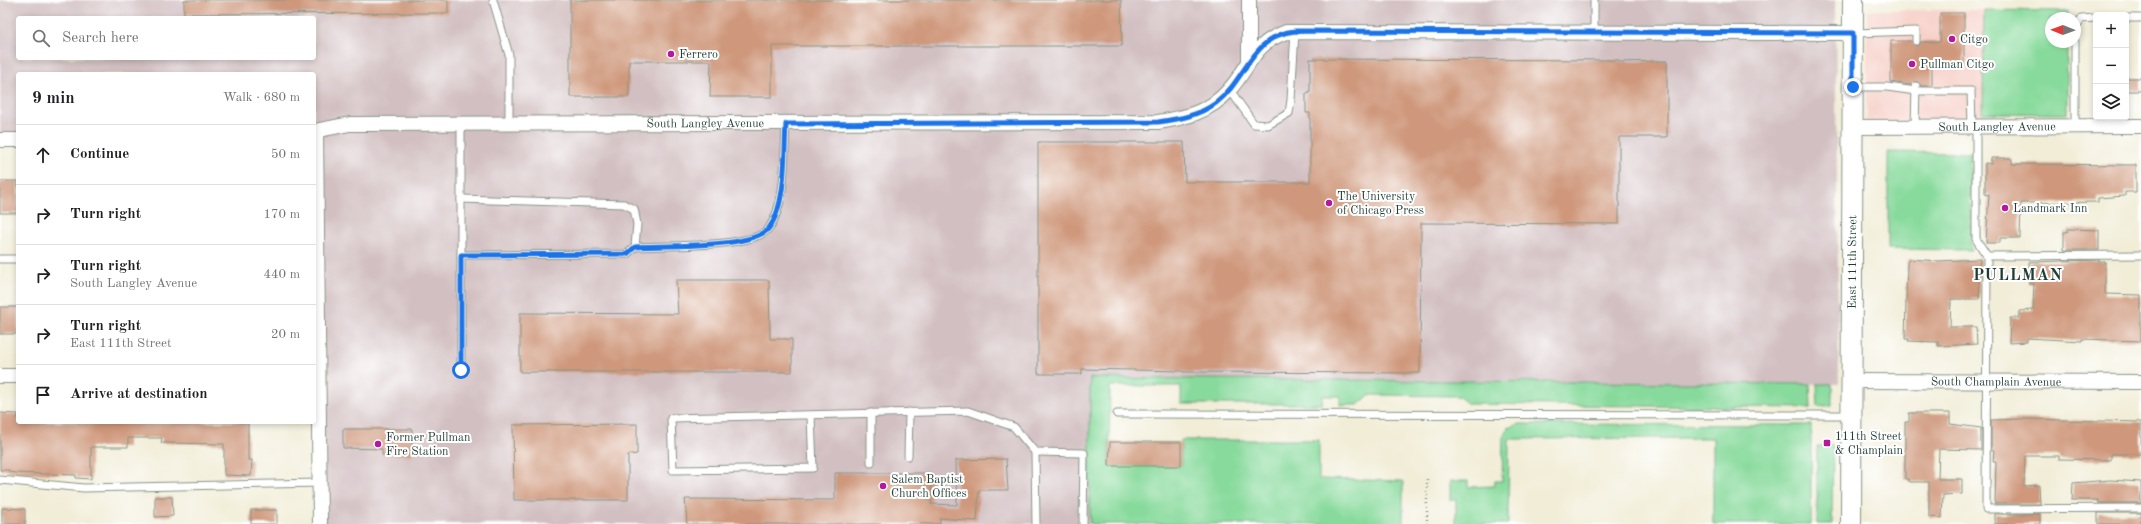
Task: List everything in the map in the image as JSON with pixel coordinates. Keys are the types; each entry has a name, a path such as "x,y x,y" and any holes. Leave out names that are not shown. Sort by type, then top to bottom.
{"main road":[{"name":"East 111th Street","path":"1851,524 1854,0"}],"street":[{"path":"1249,0 1249,61"},
{"name":"South Langley Avenue","path":"316,131 350,124 1158,122 1199,113 1216,103 1230,90 1261,46 1273,37 1295,31 1853,33"},
{"name":"South Langley Avenue","path":"1853,126 2141,126"},
{"path":"0,140 16,140"},
{"path":"316,257 316,376 320,524"},
{"path":"0,376 16,376"},
{"name":"South Champlain Avenue","path":"1852,381 2141,382"}],"lane":[{"path":"493,0 509,55 509,124"},
{"path":"1594,0 1594,32"},
{"path":"2081,19 2093,18"},
{"path":"2129,18 2141,18"},
{"path":"1230,90 1254,124 1268,125 1289,113 1295,31"},
{"path":"1853,33 1916,31 1916,42"},
{"path":"2074,48 2074,126"},
{"path":"1853,87 1971,91 1974,126 1976,239 1987,256 1986,509 2141,508"},
{"path":"1915,127 1916,88"},
{"path":"461,124 461,370"},
{"path":"461,255 627,254 635,247 727,243 747,240 768,229 778,210 783,174 786,124"},
{"path":"461,199 624,204 634,208 637,224 635,247"},
{"path":"1987,256 2141,255"},
{"path":"0,259 16,259"},
{"path":"811,416 813,468 673,470 671,418 811,416 968,410 1014,427 1035,452 1036,524"},
{"path":"908,456 909,412"},
{"path":"871,463 872,414"},
{"path":"1117,414 1852,415"},
{"path":"1035,452 1084,453 1084,524"},
{"path":"0,480 84,488 319,483"}],"path":[{"path":"1427,478 1427,524"}],"shaded area":[{"path":"0,0 1835,0 1839,384 1090,378 1090,524 315,524 316,72 16,72 16,138 0,138"},
{"path":"1867,10 1984,10 1983,129 1867,129"}],"green space":[{"path":"1984,10 2067,11 2045,12 2045,48 2067,48 2067,114 1983,113"},
{"path":"1888,152 1970,153 1971,250 1888,249"},
{"path":"1090,378 1810,384 1811,408 1468,404 1458,396 1369,395 1358,405 1340,405 1340,396 1323,396 1322,404 1181,404 1181,386 1110,386 1109,466 1181,466 1181,440 1319,440 1319,479 1403,481 1403,524 1090,524"},
{"path":"1817,384 1832,384 1832,405 1818,407"},
{"path":"1518,424 1811,425 1811,524 1713,524 1713,438 1509,439 1508,524 1456,524 1456,500 1450,500 1450,481 1468,481 1468,487 1494,486 1495,481 1502,481 1503,437 1508,428"},
{"path":"1817,446 1833,446 1832,524 1817,524"}],"building":[{"path":"184,0 448,0 448,13 184,14"},
{"name":"Ferrero","path":"570,0 1121,0 1122,46 772,46 772,97 710,97 711,61 629,61 629,97 570,97"},
{"path":"1940,13 1964,13 1964,65 1932,65 1932,86 1921,86 1917,81 1911,85 1891,82 1891,41 1911,41 1916,46 1921,42 1940,42"},
{"name":"The University of Chicago Press","path":"1310,59 1619,60 1619,62 1667,61 1667,137 1619,137 1619,224 1421,223 1420,373 1183,372 1082,369 1082,374 1038,374 1038,142 1184,142 1185,182 1310,182 1310,113 1306,113 1306,94 1310,93"},
{"path":"2129,78 2141,78 2141,91 2129,91"},
{"path":"1991,158 2010,158 2012,160 2012,164 2136,165 2136,192 2125,192 2125,196 2098,198 2098,202 2021,203 2020,238 2000,238 2000,243 1986,243 1989,194 1985,195 1985,163 1991,164"},
{"path":"0,181 16,181 16,213 0,213"},
{"path":"2068,229 2099,230 2099,250 2064,250 2064,232 2068,232"},
{"path":"1909,259 1939,261 1980,259 1979,299 1951,299 1950,327 1976,327 1977,344 1938,346 1938,342 1908,341 1909,339 1905,339 1907,263"},
{"path":"2099,260 2099,262 2105,262 2105,294 2141,295 2141,341 2082,339 2082,341 2027,338 2027,342 2009,343 2010,318 2019,318 2019,311 2033,310 2034,284 2029,284 2029,262"},
{"path":"676,280 769,280 770,339 792,339 792,372 520,372 520,313 678,314"},
{"path":"0,307 16,307 16,334 0,334"},
{"path":"0,413 16,414 16,424 248,424 248,460 252,460 251,476 224,475 224,444 161,443 162,438 128,438 128,447 91,447 91,479 76,478 76,475 16,473 9,472 9,470 0,470"},
{"path":"1909,413 1950,413 1950,424 1981,428 1981,450 1939,449 1938,479 1962,479 1962,494 1943,495 1942,518 1929,517 1929,482 1910,482 1908,479 1905,479 1905,422 1909,422"},
{"path":"2022,419 2141,422 2141,454 2111,454 2111,460 2059,459 2059,456 2025,456 2024,486 2039,485 2040,504 1995,504 1996,462 1993,462 1994,450 1991,450 1991,420"},
{"path":"637,424 637,454 628,455 628,500 514,500 513,425"},
{"name":"Former Pullman Fire Station","path":"343,429 412,429 412,455 382,455 382,449 343,448"},
{"path":"1110,442 1181,442 1181,466 1109,466"},
{"name":"Salem Baptist Church Offices","path":"1006,459 1008,490 979,490 977,521 940,518 940,524 687,524 685,499 835,500 835,473 932,473 931,504 957,505 956,460"},
{"path":"2110,480 2141,482 2141,503 2098,503 2098,500 2072,500 2073,483"},
{"path":"155,497 172,497 173,516 155,517"},
{"path":"2,508 25,509 25,524 2,524"},
{"path":"251,510 277,510 277,524 251,524"},
{"path":"2098,513 2141,513 2141,524 2098,524"},
{"path":"1995,514 2040,514 2040,524 1995,524"}],"place":[{"name":"Citgo","path":"1952,39"},
{"name":"Ferrero","path":"671,54"},
{"name":"Pullman Citgo","path":"1912,64"},
{"name":"The University of Chicago Press","path":"1329,203"},
{"name":"Landmark Inn","path":"2005,208"},
{"name":"111th Street & Champlain","path":"1827,443"},
{"name":"Former Pullman Fire Station","path":"378,444"},
{"name":"Salem Baptist Church Offices","path":"883,486"}],"district":[{"name":"PULLMAN","path":"2018,274"}],"route":[{"path":"461,370 461,255 627,254 635,247 727,243 747,240 768,229 778,210 783,174 786,124 1158,122 1179,119 1199,113 1216,103 1230,90 1261,46 1273,37 1286,32 1295,31 1853,33 1853,87"}]}
